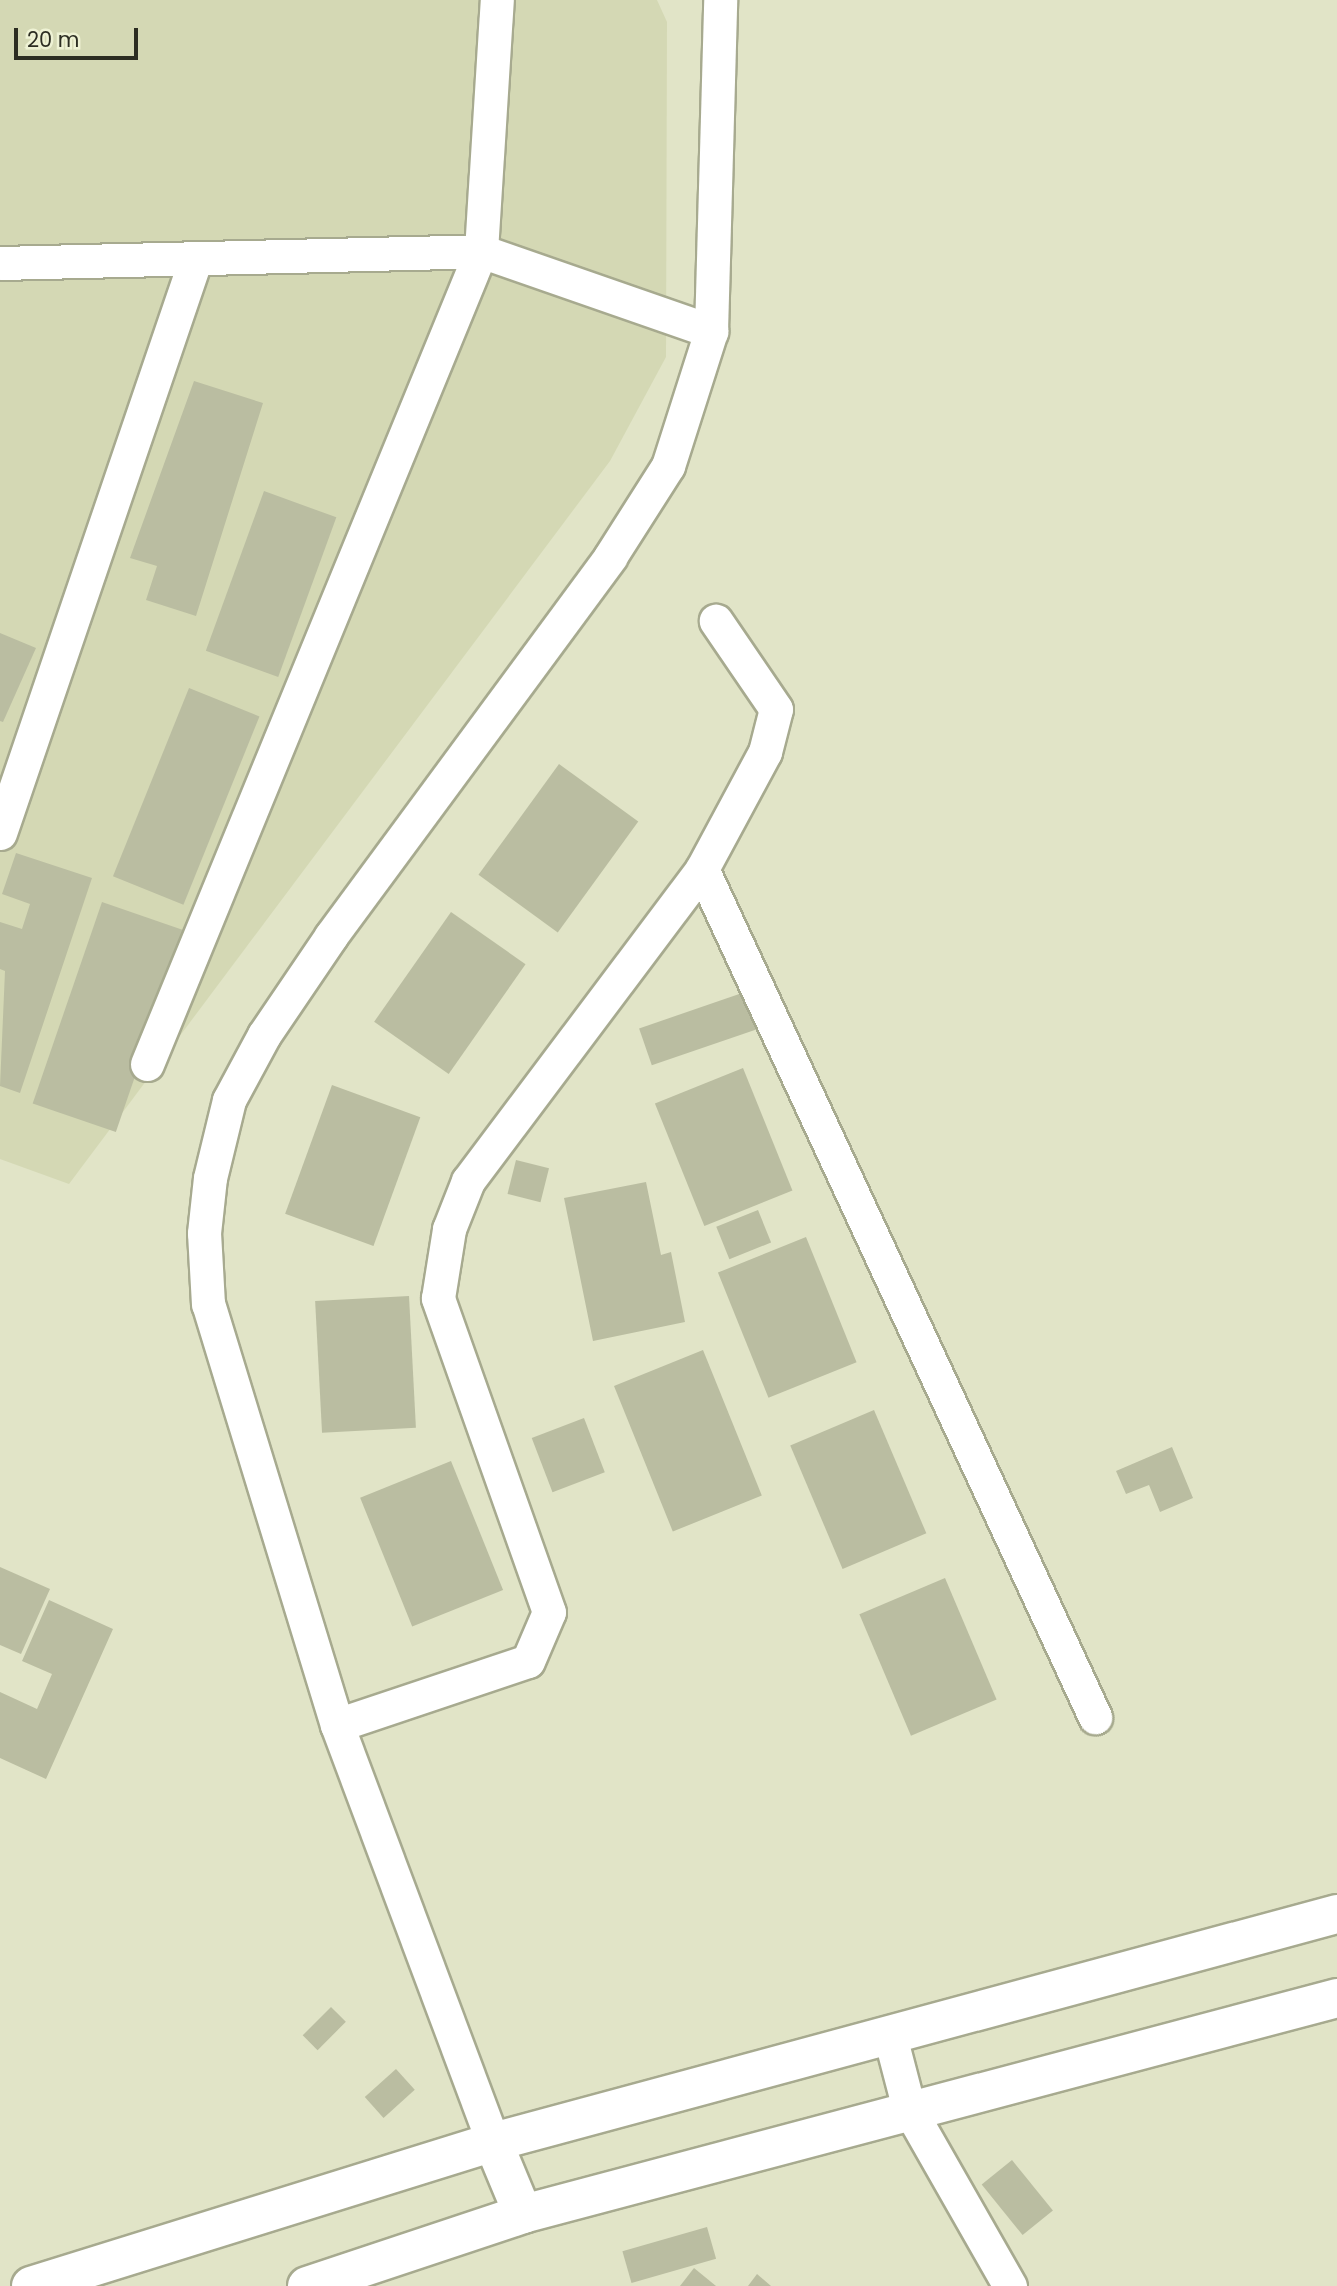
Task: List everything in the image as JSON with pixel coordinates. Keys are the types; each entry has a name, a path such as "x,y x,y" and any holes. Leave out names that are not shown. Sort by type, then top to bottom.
{"street":[{"path":"147,1064 481,251 497,0"},
{"path":"523,2214 493,2142 337,1725 208,1304 208,1192 229,1100 331,936 610,557 668,466 711,331 720,0"},
{"path":"0,263 481,251 711,331"},
{"path":"0,834 196,258"},
{"path":"337,1725 528,1661 549,1612 438,1298 449,1229 468,1181 702,869 765,752 776,709 716,621"},
{"path":"702,869 1095,1717"},
{"path":"31,2286 493,2142 1337,1914"},
{"path":"307,2286 523,2214 909,2109 1337,1998"},
{"path":"890,2036 909,2109 1010,2286"}],"shaded area":[{"path":"0,0 657,0 667,22 666,357 610,461 69,1184 0,1159"}],"building":[{"path":"194,381 263,403 196,616 146,600 157,566 130,558"},
{"path":"264,491 336,517 278,677 206,651"},
{"path":"0,633 36,648 3,722 0,721"},
{"path":"189,688 259,716 183,905 113,876"},
{"path":"559,764 638,822 558,932 478,875"},
{"path":"16,853 92,878 20,1093 0,1086 5,971 0,969 0,922 22,929 30,904 2,894"},
{"path":"102,902 185,931 116,1132 33,1103"},
{"path":"451,912 526,964 449,1074 374,1022"},
{"path":"745,992 758,1029 652,1065 639,1028"},
{"path":"743,1068 792,1190 704,1226 655,1104"},
{"path":"332,1085 420,1117 373,1246 285,1214"},
{"path":"516,1160 549,1168 541,1202 508,1194"},
{"path":"646,1182 661,1255 671,1252 685,1322 593,1341 564,1198"},
{"path":"758,1210 771,1242 729,1259 716,1227"},
{"path":"806,1237 857,1362 768,1398 718,1273"},
{"path":"409,1296 416,1428 322,1433 315,1301"},
{"path":"703,1350 762,1496 673,1532 614,1386"},
{"path":"874,1410 926,1533 843,1569 790,1446"},
{"path":"584,1418 605,1472 553,1492 532,1438"},
{"path":"1172,1447 1193,1498 1160,1512 1149,1485 1126,1494 1116,1471"},
{"path":"451,1461 503,1590 412,1627 360,1498"},
{"path":"0,1567 50,1589 21,1654 0,1645"},
{"path":"945,1578 997,1700 911,1736 859,1614"},
{"path":"49,1600 113,1629 46,1779 0,1758 0,1692 37,1709 52,1674 22,1661"},
{"path":"331,2007 346,2022 318,2050 303,2035"},
{"path":"396,2069 415,2090 384,2118 365,2097"},
{"path":"1012,2160 1053,2211 1023,2235 982,2185"},
{"path":"707,2227 716,2259 632,2283 622,2251"},
{"path":"694,2268 716,2286 680,2286"},
{"path":"757,2274 771,2286 748,2286"}]}
